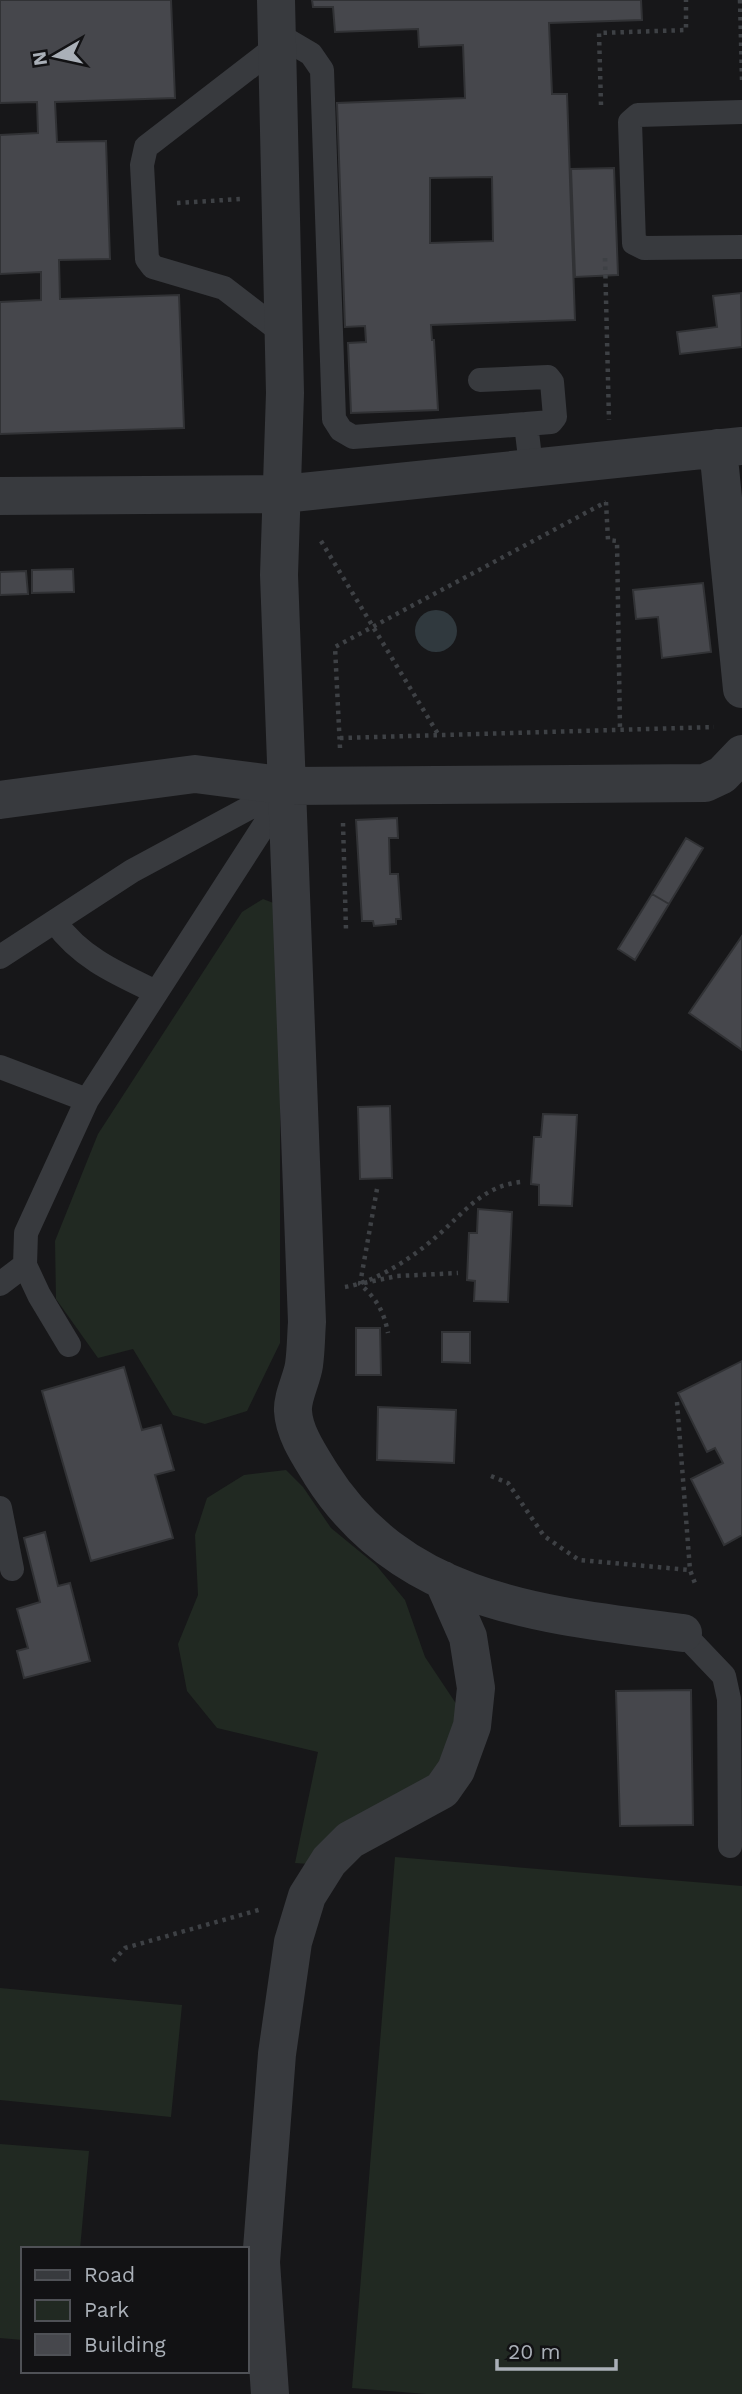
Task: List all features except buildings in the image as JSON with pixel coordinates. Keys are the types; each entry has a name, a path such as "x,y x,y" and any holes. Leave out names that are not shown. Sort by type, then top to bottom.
{"street":[{"path":"277,27 288,494 279,575 306,1293 304,1365 292,1411 303,1444 346,1508 380,1542 443,1580 477,1597 536,1612 683,1633"},
{"path":"0,496 288,494 531,466 730,447 742,689"},
{"path":"0,800 195,774 289,786 705,783 722,775 732,743"},
{"path":"270,2394 261,2262 277,2054 293,1942 307,1896 329,1861 350,1840 442,1790 456,1770 472,1726 476,1688 468,1637 443,1580"}],"lane":[{"path":"284,334 224,288 153,267 148,259 142,165 146,147 277,27 311,54 322,69 334,419 341,430 353,437 526,425 551,422 555,417 552,382 548,377 480,380"},
{"path":"742,112 638,115 630,122 634,243 645,248 742,247"},
{"path":"526,425 531,466"},
{"path":"0,957 132,871 289,786"},
{"path":"69,1345 39,1295 25,1265 26,1233 87,1100 289,786"},
{"path":"55,922 69,942 100,965 156,992"},
{"path":"0,1067 87,1100"},
{"path":"0,1284 25,1265"},
{"path":"0,1508 12,1569"},
{"path":"683,1633 724,1675 729,1699 730,1846"}],"path":[{"path":"740,0 742,84"},
{"path":"144,204 281,197"},
{"path":"288,494 439,735"},
{"path":"606,502 608,540 617,541 620,729"},
{"path":"340,738 712,726 732,743"},
{"path":"360,1284 408,1258 435,1238 472,1201 492,1188 521,1182"},
{"path":"360,1284 377,1189"},
{"path":"306,1293 397,1276 458,1273"},
{"path":"360,1284 375,1297 385,1316 388,1333"},
{"path":"677,1402 690,1570 696,1586"},
{"path":"491,1476 508,1483 544,1536 579,1560 690,1570"},
{"path":"113,1961 125,1948 307,1896"}],"green space":[{"path":"263,899 276,904 280,930 280,1343 247,1411 205,1424 173,1415 133,1349 98,1358 56,1299 55,1241 98,1134 242,912"},
{"path":"286,1470 303,1487 331,1528 376,1565 405,1600 425,1657 459,1708 447,1755 423,1784 309,1864 295,1863 318,1752 217,1728 187,1691 178,1644 198,1595 195,1535 207,1498 244,1475"},
{"path":"395,1857 742,1886 742,2394 426,2394 352,2388"},
{"path":"0,1988 182,2005 171,2117 0,2100"},
{"path":"0,2144 89,2151 80,2247 21,2247 21,2340 0,2338"}],"shaded area":[{"path":"436,610 451,616 457,631 451,646 436,652 421,646 415,631 421,616"}]}
